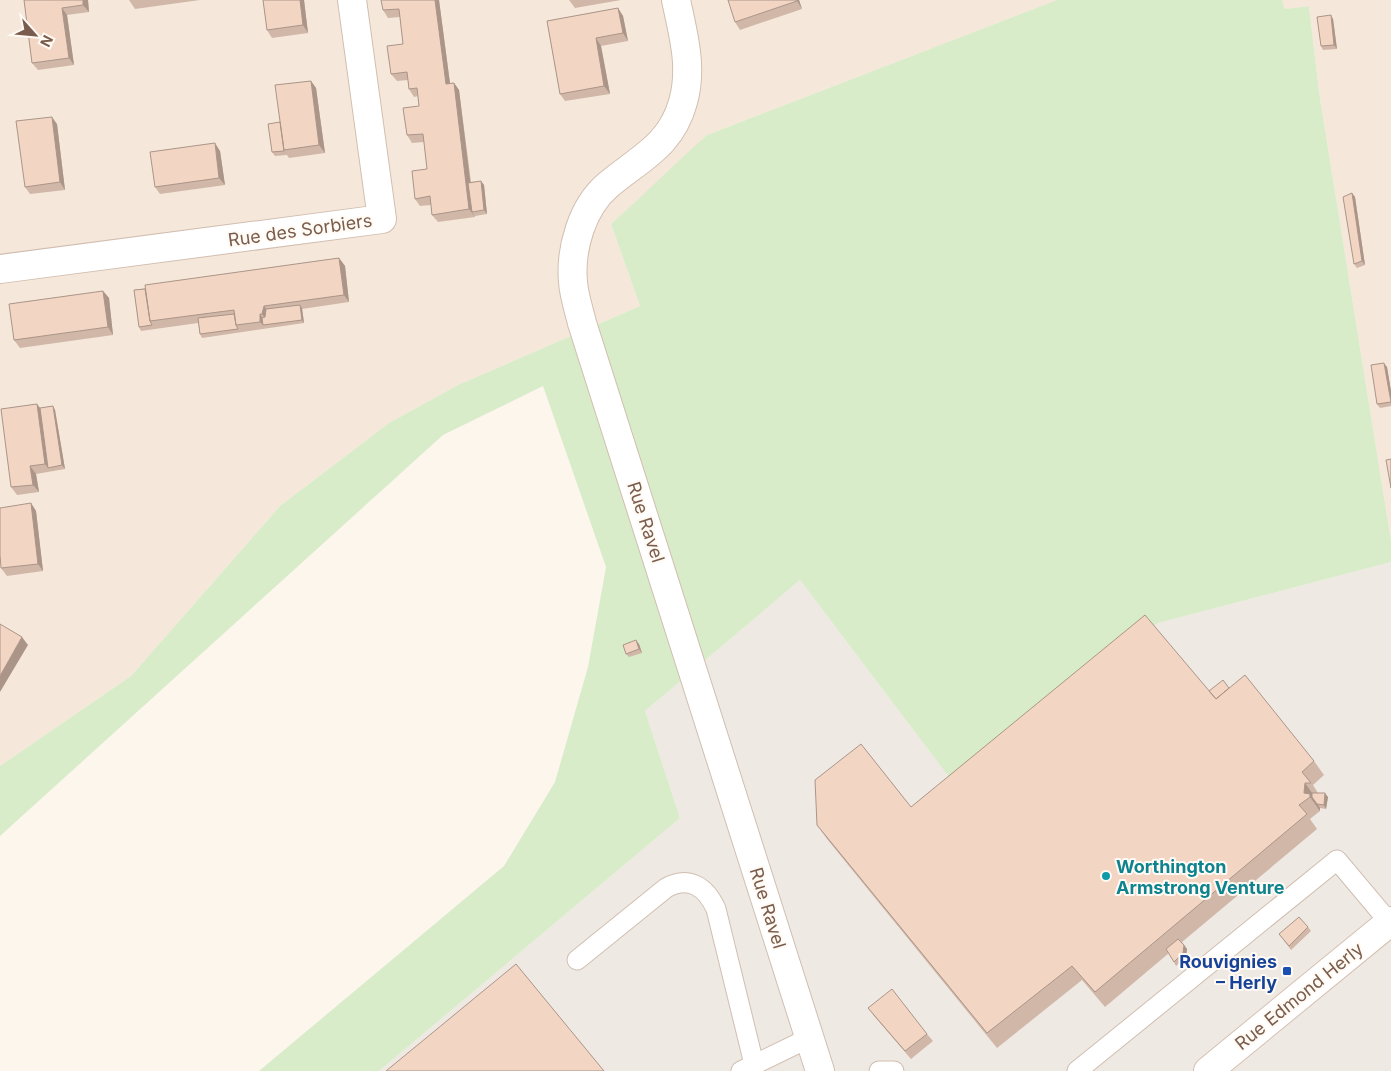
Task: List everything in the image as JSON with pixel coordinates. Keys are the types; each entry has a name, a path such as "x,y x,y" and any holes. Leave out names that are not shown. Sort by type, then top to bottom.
{"street":[{"name":"Rue des Sorbiers","path":"0,270 382,219 352,0"},
{"name":"Rue Ravel","path":"676,0 686,46 688,67 683,103 668,134 656,149 607,186 595,199 580,230 572,265 573,283 582,323 820,1071"},
{"name":"Rue Edmond Herly","path":"1208,1071 1390,922"}],"lane":[{"path":"1078,1071 1337,860 1390,922"},
{"path":"577,960 675,882 686,882 696,885 711,898 716,909 748,1068 809,1038"},
{"path":"879,1071 894,1071"}],"shaded area":[{"path":"0,0 1057,0 707,135 646,194 611,224 640,306 458,385 389,423 280,506 131,676 0,766"},
{"path":"1282,0 1391,0 1391,541 1319,92 1309,6 1285,9"},
{"path":"1391,562 1391,1071 379,1071 680,818 645,711 800,580 955,785 1158,623"}],"green space":[{"path":"1057,0 1282,0 1285,9 1309,6 1319,92 1391,541 1391,562 1158,623 955,785 800,580 645,711 680,818 379,1071 259,1071 504,866 555,782 588,667 606,567 543,386 443,435 0,836 0,766 131,676 280,506 389,423 458,385 640,306 611,224 707,135"}],"building":[{"path":"24,0 83,0 83,5 62,8 69,58 32,63"},
{"path":"263,0 300,0 303,25 267,30"},
{"path":"381,0 435,0 446,84 454,83 469,209 432,215 430,196 415,199 412,171 427,169 423,134 407,135 403,108 419,106 417,88 409,89 407,72 391,74 387,46 403,44 399,9 383,10"},
{"path":"728,0 797,0 797,1 735,22"},
{"path":"618,8 623,33 596,38 604,86 560,94 547,21"},
{"path":"1331,15 1334,45 1321,46 1317,17"},
{"path":"311,81 319,145 284,150 275,85"},
{"path":"52,117 60,182 25,187 16,121"},
{"path":"280,122 284,151 272,152 268,124"},
{"path":"215,143 219,178 155,187 150,152"},
{"path":"481,181 484,210 472,212 468,183"},
{"path":"1352,193 1362,261 1354,264 1343,197"},
{"path":"339,258 344,295 264,306 262,314 260,314 260,322 236,325 234,310 150,321 145,285"},
{"path":"145,289 152,325 139,327 134,290"},
{"path":"103,291 108,327 14,340 9,304"},
{"path":"300,305 302,320 263,325 262,318 265,317 266,309"},
{"path":"234,314 238,329 200,334 198,318"},
{"path":"1384,363 1391,402 1377,404 1371,365"},
{"path":"37,404 45,464 30,466 33,485 11,487 1,409"},
{"path":"53,406 62,465 48,468 40,408"},
{"path":"1391,459 1391,488 1386,460"},
{"path":"31,503 38,564 1,568 0,508"},
{"name":"Worthington Armstrong Venture","path":"1145,615 1216,699 1245,675 1314,761 1302,772 1311,783 1305,783 1304,793 1310,794 1310,797 1299,805 1307,814 1095,992 1072,966 987,1033 817,825 815,780 861,744 911,807"},
{"path":"0,624 22,637 0,676"},
{"path":"636,640 639,649 626,654 623,645"},
{"path":"1223,680 1229,688 1216,699 1209,691"},
{"path":"1312,793 1325,793 1324,805 1317,804 1312,797"},
{"path":"1299,917 1308,927 1289,946 1279,934"},
{"path":"1178,939 1184,945 1183,953 1174,962 1166,949"},
{"path":"516,964 604,1071 386,1071"},
{"path":"892,989 927,1034 905,1051 868,1008"}],"place":[{"name":"Worthington Armstrong Venture","path":"1106,876"},
{"name":"Rouvignies – Herly","path":"1287,971"}]}
